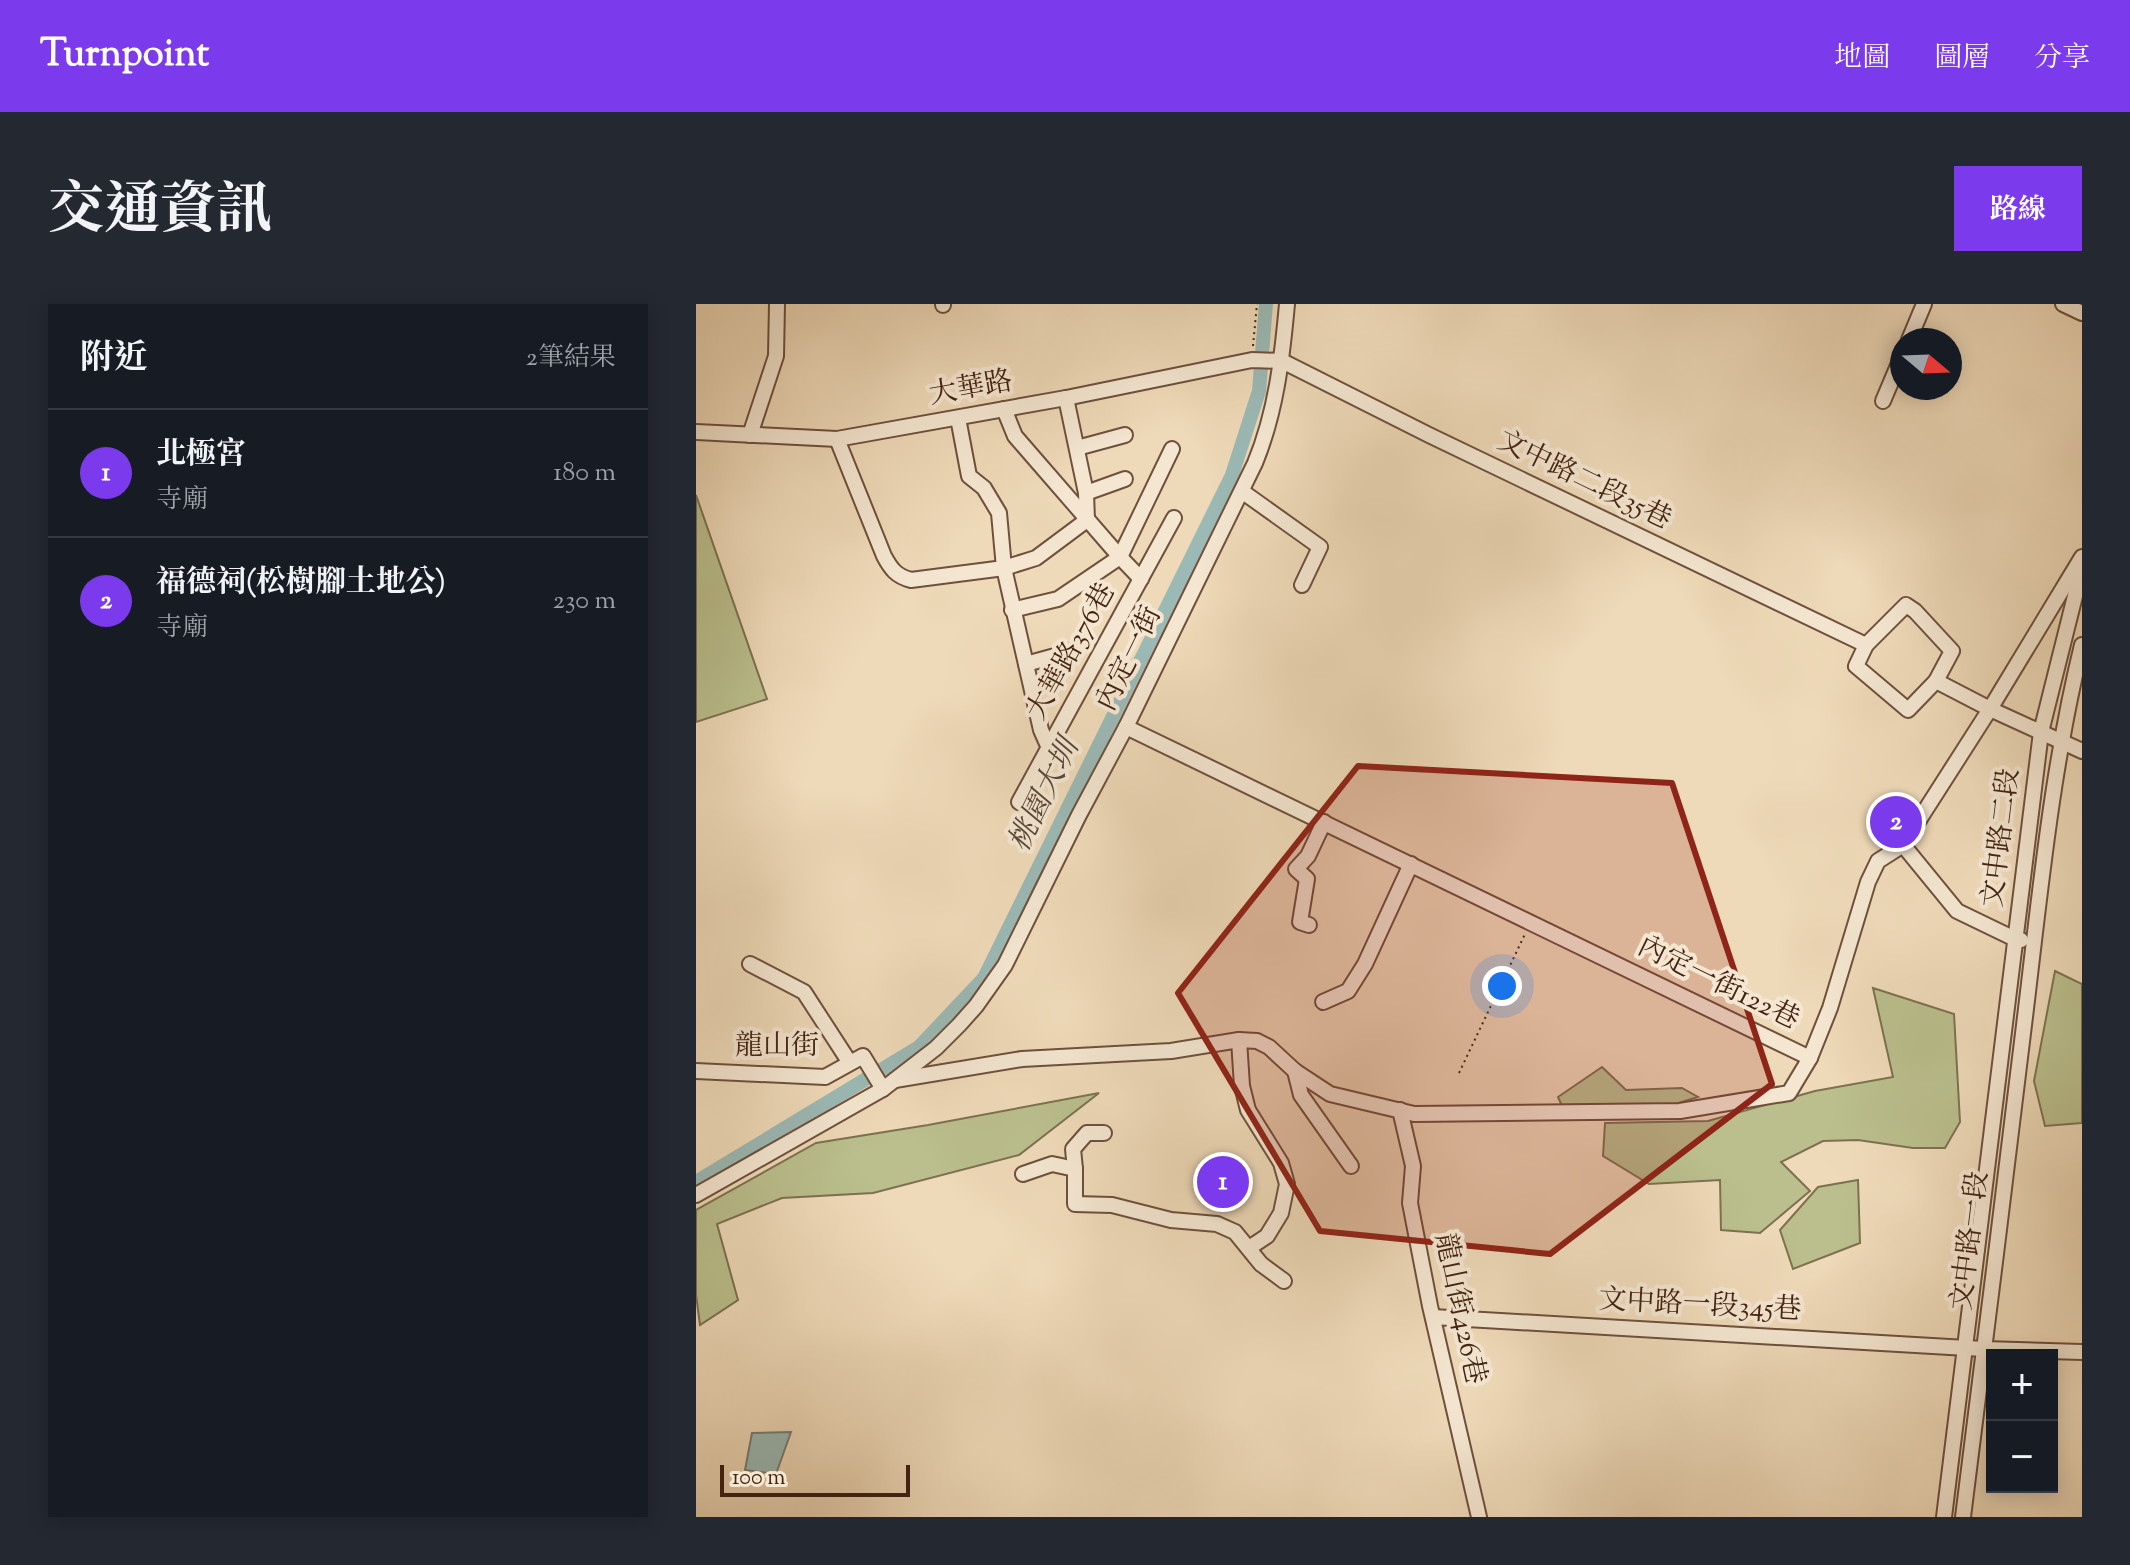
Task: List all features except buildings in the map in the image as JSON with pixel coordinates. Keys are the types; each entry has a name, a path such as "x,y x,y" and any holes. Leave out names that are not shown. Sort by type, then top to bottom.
{"street":[{"path":"750,435 776,356 777,304"},
{"name":"內定一街","path":"887,1086 936,1048 959,1025 1005,965 1243,492 1266,437 1276,398 1287,304"},
{"path":"1914,328 1924,304"},
{"path":"2063,304 2082,313"},
{"name":"大華路","path":"696,432 837,439 1066,398 1252,360 1282,361"},
{"name":"文中路二段35巷","path":"1282,361 1443,442 1866,645"},
{"path":"1883,401 1890,384"},
{"path":"837,439 884,556 900,577 911,580 1004,568 1036,558 1087,520 1086,493 1066,398"},
{"name":"大華路376巷","path":"1004,409 1015,436 1141,579 1019,802"},
{"path":"958,418 969,476 984,488 999,513 1012,610 1041,730 1049,748"},
{"path":"1077,448 1125,435"},
{"path":"1012,610 1058,599 1120,557 1172,449"},
{"path":"1086,493 1125,479"},
{"path":"1243,492 1320,547 1302,585"},
{"path":"1141,579 1174,518"},
{"name":"內定一街122巷","path":"1126,727 1810,1058 1830,1008 1868,882 1878,861 1903,845 2082,557"},
{"name":"文中路二段","path":"1993,1118 2041,732 2082,568"},
{"path":"1906,605 1952,651 1936,681 1908,710 1856,666 1866,645 1906,605"},
{"name":"文中路二段","path":"2013,1115 2062,742 2082,645"},
{"path":"1026,664 1073,651"},
{"path":"1936,681 2082,751"},
{"path":"1309,925 1300,922 1307,879 1296,869 1308,856 1324,822"},
{"path":"1903,845 1957,911 2015,939 2034,942"},
{"path":"1323,1002 1348,991 1365,964 1411,864"},
{"path":"750,964 804,992 856,1060 887,1086"},
{"path":"1239,1040 1242,1086 1248,1110 1281,1163 1287,1184 1281,1213 1267,1236 1249,1248"},
{"path":"696,1195 887,1086 1022,1059 1171,1051 1239,1040 1257,1041 1330,1094 1414,1114 1680,1111 1789,1093 1810,1058"},
{"name":"龍山街","path":"696,1071 825,1077 856,1060"},
{"path":"1295,1071 1301,1095 1351,1166"},
{"path":"1999,1074 2018,1076"},
{"name":"龍山街426巷","path":"1400,1110 1413,1166 1410,1203 1479,1517"},
{"name":"文中路一段","path":"1963,1517 2013,1115"},
{"name":"文中路一段","path":"1944,1517 1993,1118"},
{"path":"1104,1133 1087,1133 1073,1149 1075,1204 1112,1205 1171,1220 1217,1224 1235,1232 1261,1264 1284,1281"},
{"path":"1023,1174 1052,1164 1075,1169"},
{"name":"文中路一段345巷","path":"1433,1317 2082,1352"}],"path":[{"path":"1252,360 1257,304"},
{"path":"1459,1073 1531,922"}],"highlighted area":[{"path":"1358,766 1672,783 1772,1084 1550,1254 1320,1231 1178,993"}],"green space":[{"path":"696,495 767,699 696,722"},
{"path":"2055,971 2082,984 2082,1123 2045,1126 2034,1081"},
{"path":"1873,988 1954,1014 1960,1122 1945,1148 1913,1148 1858,1140 1823,1141 1781,1162 1810,1191 1760,1233 1721,1230 1720,1180 1649,1184 1603,1156 1605,1123 1708,1121 1815,1091 1893,1077"},
{"path":"1602,1067 1626,1090 1682,1088 1698,1097 1672,1105 1562,1106 1558,1097"},
{"path":"1099,1093 1019,1155 873,1193 782,1198 717,1224 738,1300 700,1325 696,1295 696,1210 816,1143"},
{"path":"1858,1180 1860,1243 1793,1269 1780,1230 1818,1187"}],"water":[{"path":"791,1432 776,1474 745,1470 752,1433"}],"waterway":[{"name":"桃園大圳","path":"696,1182 919,1047 984,978 1232,475 1259,391 1266,304"}],"place":[{"name":"福德祠(松樹腳土地公)","path":"1896,822"},
{"name":"北極宮","path":"1223,1182"}]}
